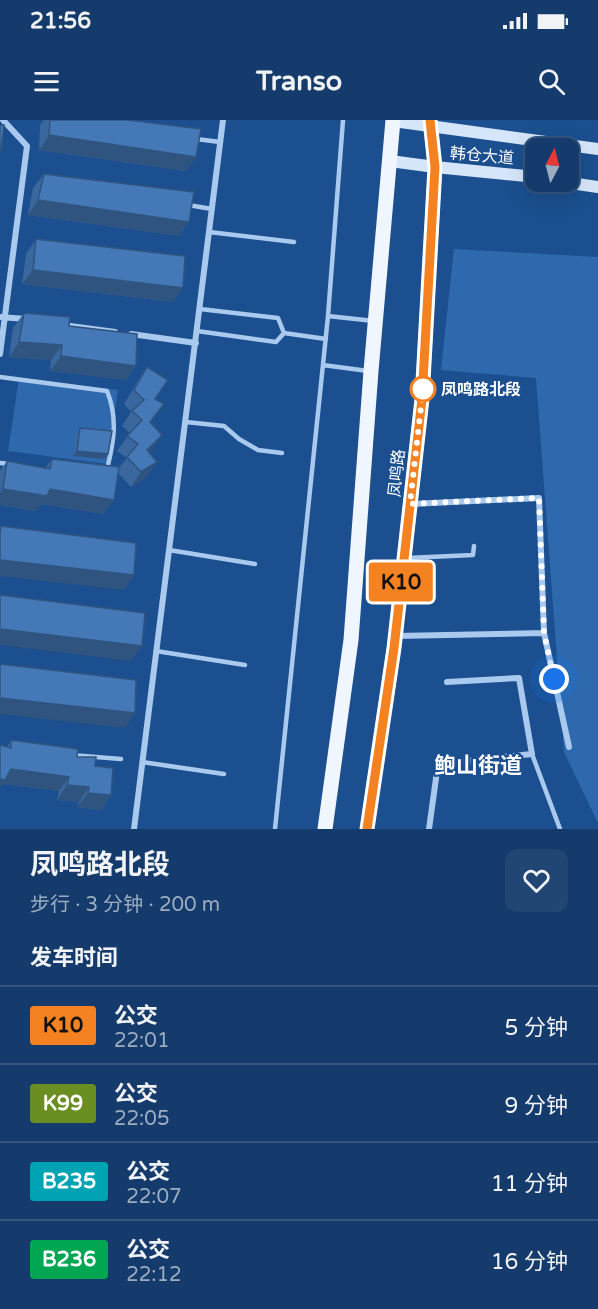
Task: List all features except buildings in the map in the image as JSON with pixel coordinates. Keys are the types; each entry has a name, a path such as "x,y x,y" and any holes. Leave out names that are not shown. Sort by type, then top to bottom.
{"main road":[{"name":"韩仓大道","path":"393,121 430,123 598,149"},
{"name":"凤鸣路","path":"325,829 351,640 393,121"},
{"name":"凤鸣路","path":"367,829 395,636 422,399 435,167 430,123"},
{"name":"韩仓大道","path":"390,161 525,176"},
{"path":"579,184 598,187"}],"street":[{"path":"0,354 27,146 3,120"},
{"path":"134,829 223,120"},
{"path":"3,317 29,320"},
{"path":"53,323 196,343"},
{"path":"410,504 539,498 544,633 569,747"},
{"path":"395,636 544,633"},
{"path":"429,829 438,764 532,754 519,678 447,682"}],"lane":[{"path":"275,829 326,339 343,120"},
{"path":"189,138 220,142"},
{"path":"177,204 212,209"},
{"path":"209,232 294,242"},
{"path":"200,309 278,318 284,333"},
{"path":"328,316 376,322"},
{"path":"197,331 276,342 284,333"},
{"path":"284,333 326,339"},
{"path":"323,365 371,371"},
{"path":"0,377 107,391 114,406 115,435 106,475"},
{"path":"186,422 224,426 239,439 258,450 282,453"},
{"path":"0,463 12,465"},
{"path":"404,559 473,555 474,546"},
{"path":"170,550 255,564"},
{"path":"156,651 245,665"},
{"path":"66,754 121,759"},
{"path":"532,754 560,829"},
{"path":"142,762 224,774"}],"shaded area":[{"path":"454,249 598,257 598,823 564,752 536,378 441,370"},
{"path":"19,378 118,390 107,464 8,451"}],"bus line":[{"name":"K10","path":"367,829 394,648 422,399 435,167 430,120"}],"place":[{"name":"凤鸣路北段","path":"423,389"}],"district":[{"name":"鲍山街道","path":"478,765"}],"route":[{"path":"423,389 410,504 539,498 544,633 554,679"}]}
